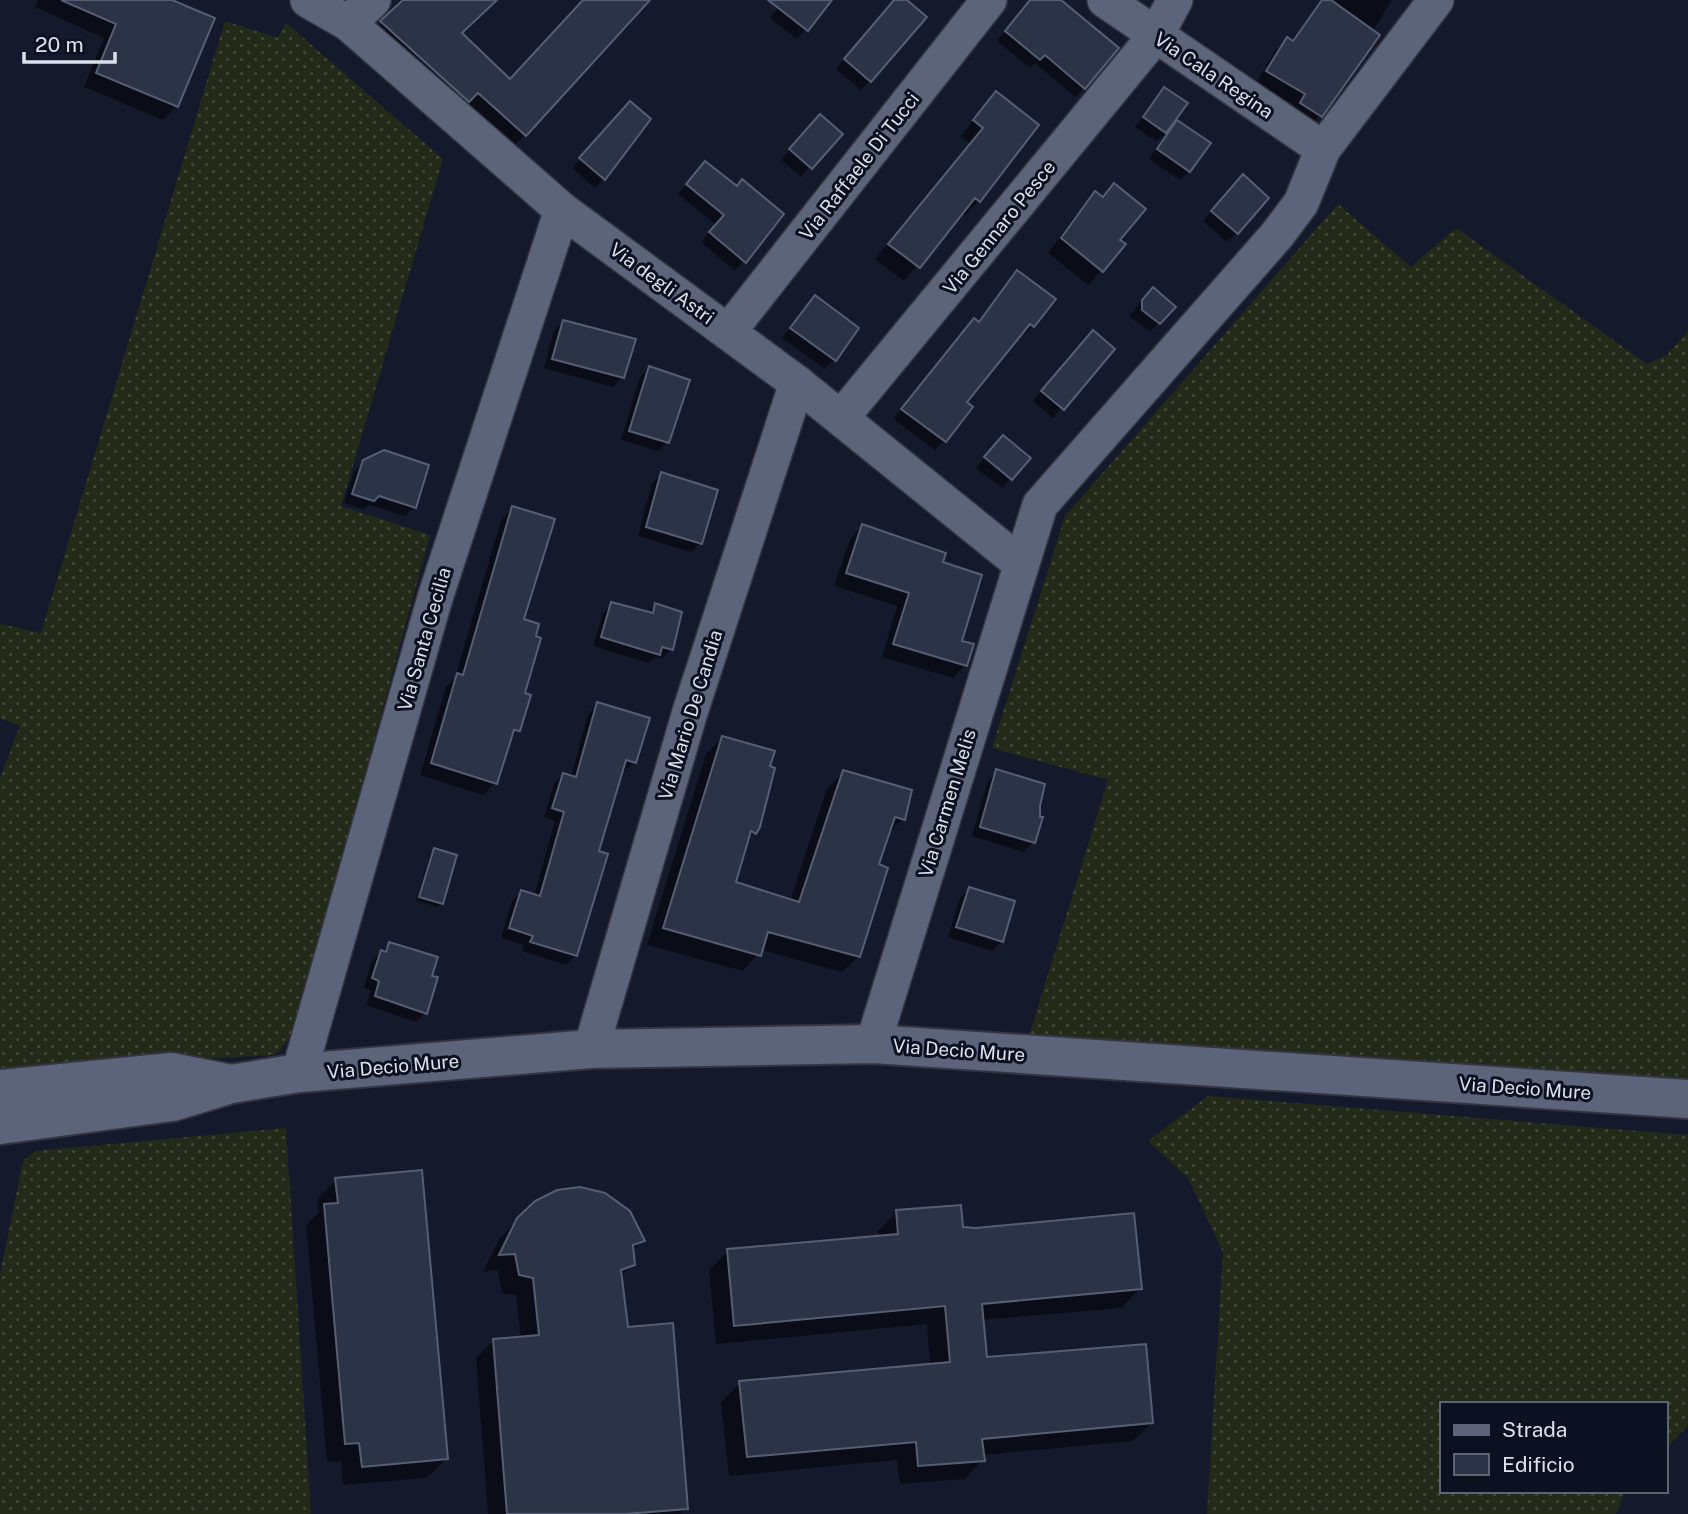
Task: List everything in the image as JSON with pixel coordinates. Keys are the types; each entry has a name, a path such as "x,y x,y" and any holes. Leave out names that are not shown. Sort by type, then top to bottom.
{"street":[{"name":"Via degli Astri","path":"308,0 360,11 562,210 797,383 1020,563"},
{"name":"Via Raffaele Di Tucci","path":"728,332 989,0"},
{"name":"Via Cala Regina","path":"1105,0 1323,149"},
{"name":"Via Gennaro Pesce","path":"841,418 1156,35 1175,0"},
{"name":"Via Carmen Melis","path":"873,1044 1040,505 1276,235 1301,202 1323,149 1436,0"},
{"name":"Via Santa Cecilia","path":"299,1073 435,598 562,210"},
{"name":"Via Mario De Candia","path":"591,1049 690,712 797,383"},
{"name":"Via Decio Mure","path":"0,1125 172,1102 231,1084 299,1073 591,1049 873,1044 1688,1099"},
{"name":"Via Decio Mure","path":"0,1089 171,1072 231,1084"}],"green space":[{"path":"225,21 278,38 286,23 443,159 341,506 430,535 294,1034 275,1055 0,1069 0,779 20,726 0,718 0,624 41,633"},
{"path":"1338,204 1411,267 1456,228 1647,364 1667,355 1688,331 1688,1085 1029,1036 1108,780 992,748 1065,516"},
{"path":"1208,1096 1688,1135 1688,1426 1667,1447 1667,1402 1440,1402 1440,1493 1624,1493 1616,1514 1207,1514 1223,1252 1188,1178 1148,1141"},
{"path":"286,1128 311,1514 0,1514 0,1275 23,1161 35,1151"}],"building":[{"path":"61,0 172,0 215,18 178,107 96,73 116,24"},
{"path":"403,0 497,0 462,33 510,79 583,0 650,0 526,136 478,93 469,102 380,21"},
{"path":"768,0 832,0 808,31"},
{"path":"894,0 907,0 927,17 871,82 844,59"},
{"path":"1030,0 1061,0 1119,48 1085,89 1045,55 1040,60 1005,31"},
{"path":"1322,0 1331,0 1380,35 1322,117 1300,103 1305,94 1266,71 1287,37 1293,41"},
{"path":"1164,87 1188,103 1166,133 1143,117"},
{"path":"996,91 1039,125 980,202 975,198 920,268 888,244 983,128 973,120"},
{"path":"630,101 651,119 605,180 579,158"},
{"path":"820,114 843,134 812,169 789,149"},
{"path":"1177,120 1211,143 1190,172 1157,149"},
{"path":"705,161 737,186 742,179 784,214 746,263 709,232 724,215 686,184"},
{"path":"1243,174 1269,198 1238,234 1211,211"},
{"path":"1114,183 1146,209 1120,240 1126,244 1103,272 1061,238 1095,191 1103,197"},
{"path":"1017,270 1056,299 1034,327 1030,324 967,402 973,407 946,442 901,409 974,318 979,322"},
{"path":"1153,287 1176,307 1160,324 1142,310 1142,300"},
{"path":"815,295 859,328 836,361 790,328"},
{"path":"563,320 636,339 624,378 552,359"},
{"path":"1093,330 1115,349 1064,410 1041,391"},
{"path":"649,366 690,380 669,443 629,431"},
{"path":"1003,435 1031,458 1012,480 984,457"},
{"path":"384,450 429,465 416,508 379,496 374,501 352,494 363,460"},
{"path":"661,472 718,490 702,544 646,527"},
{"path":"512,506 555,519 524,619 539,624 536,636 541,638 525,693 531,695 520,731 514,730 497,784 431,763 457,673 463,675"},
{"path":"862,524 946,553 943,562 982,575 962,641 974,644 967,666 893,644 909,593 846,573"},
{"path":"611,602 653,613 655,603 682,612 673,650 662,647 660,655 601,637"},
{"path":"597,702 650,718 636,763 626,760 599,851 608,854 577,956 530,942 533,936 509,928 521,890 540,896 564,812 552,808 563,773 576,777"},
{"path":"722,736 775,751 770,766 775,768 760,827 756,834 751,831 736,882 799,902 843,770 912,790 905,820 895,817 879,864 888,868 860,957 768,932 761,956 663,928"},
{"path":"996,769 1045,784 1040,806 1040,817 1043,817 1035,843 980,827"},
{"path":"434,848 457,855 443,904 419,897"},
{"path":"969,887 1015,901 1003,942 956,927"},
{"path":"389,942 438,957 432,976 438,977 427,1014 375,996 379,981 372,978 381,950 386,952"},
{"path":"422,1170 448,1459 362,1467 359,1443 345,1444 324,1204 338,1203 335,1178"},
{"path":"580,1187 605,1193 630,1211 645,1241 633,1245 635,1265 621,1270 628,1327 673,1323 688,1509 624,1514 507,1514 493,1339 539,1335 533,1278 519,1275 515,1254 499,1255 517,1218 535,1201 557,1190"},
{"path":"961,1205 963,1227 976,1228 1134,1213 1142,1289 982,1304 987,1357 1146,1344 1153,1423 982,1439 985,1461 918,1466 916,1442 747,1457 739,1381 950,1362 945,1306 734,1326 727,1249 898,1234 896,1210"}]}
